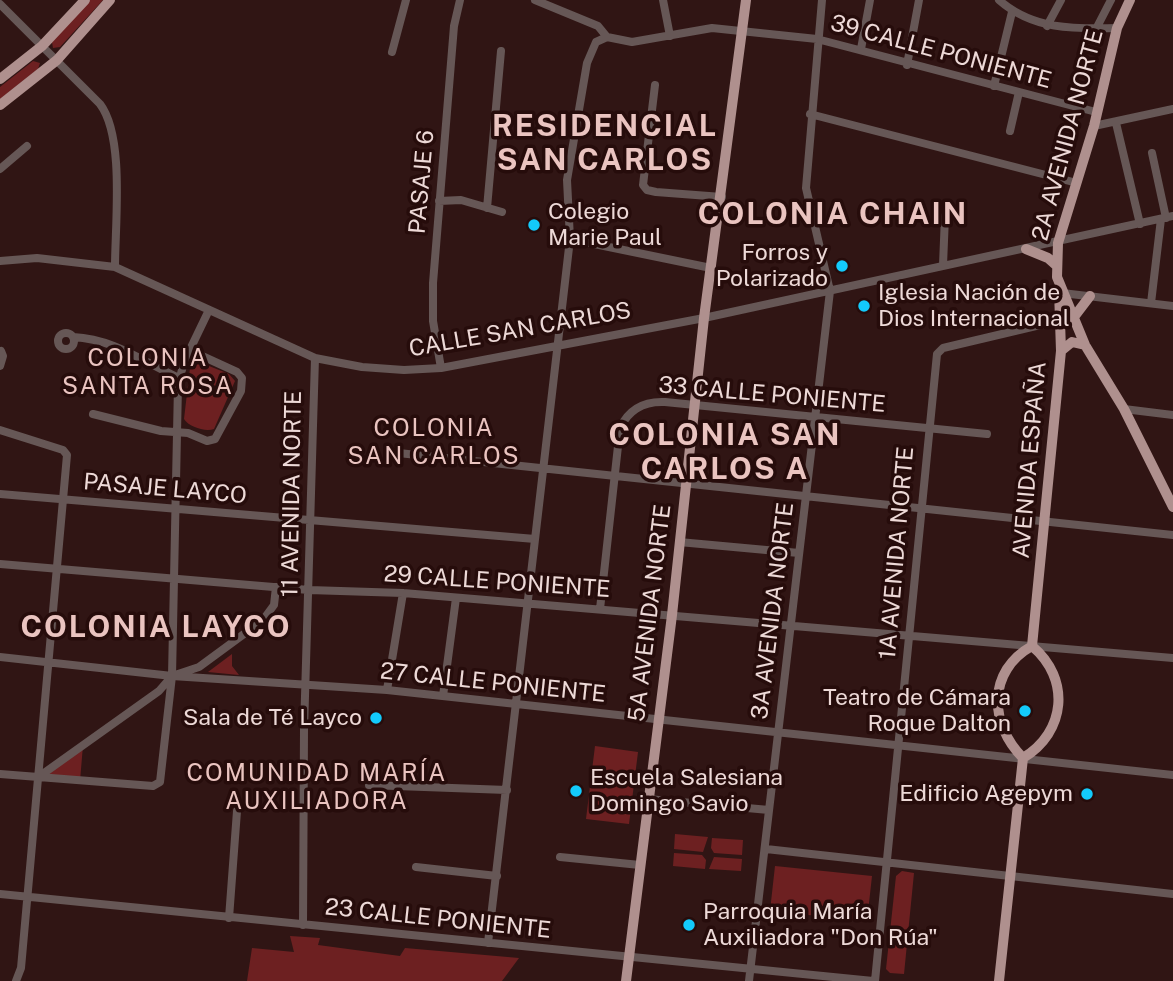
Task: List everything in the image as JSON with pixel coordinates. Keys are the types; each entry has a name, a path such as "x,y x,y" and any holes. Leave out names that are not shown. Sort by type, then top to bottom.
{"main road":[{"path":"0,79 42,46 85,0"},
{"path":"0,105 57,60 110,0"},
{"name":"5A AVENIDA NORTE","path":"626,981 704,318 746,0"},
{"name":"2A AVENIDA NORTE","path":"1057,271 1059,243 1094,126 1116,28 1130,0"},
{"path":"1026,249 1048,258 1057,271"},
{"name":"AVENIDA ESPAÑA","path":"1032,646 1061,351 1061,293 1057,271"},
{"path":"1061,293 1085,345 1124,409 1173,507"},
{"path":"1074,317 1090,296"},
{"path":"1061,351 1072,342 1085,345"},
{"path":"999,981 1023,758 1046,738 1056,720 1059,699 1052,670 1032,646 1016,657 1004,674 997,703 1003,733 1023,758"}],"street":[{"path":"392,52 406,0"},
{"name":"PASAJE 6","path":"441,368 432,296 454,26 460,0"},
{"name":"39 CALLE PONIENTE","path":"535,0 598,26 607,37 632,42 712,28 817,39 861,49 907,65 1096,112"},
{"path":"663,0 670,36"},
{"name":"3A AVENIDA NORTE","path":"749,981 830,291 806,188 810,114 822,0"},
{"path":"861,49 870,0"},
{"path":"907,65 919,0"},
{"path":"999,0 1012,12 1047,26 1116,28"},
{"path":"1047,26 1061,0"},
{"path":"1096,29 1111,0"},
{"path":"0,4 100,104 112,126 115,152 115,267"},
{"path":"994,86 1012,12"},
{"path":"488,943 530,604 556,345 570,239 566,180 587,62 596,42 607,37"},
{"path":"487,208 501,51"},
{"path":"655,85 643,185 647,190 656,192 722,197"},
{"path":"1010,131 1019,92"},
{"path":"1094,126 1173,109"},
{"path":"810,114 1077,183"},
{"path":"1116,123 1140,224"},
{"path":"0,169 27,146"},
{"path":"1151,303 1167,217 1152,153"},
{"path":"439,201 461,200 502,212"},
{"path":"943,265 945,216"},
{"name":"CALLE SAN CARLOS","path":"0,261 37,258 115,267 315,358 373,368 404,370 441,368 704,318 943,265 1059,243 1167,217"},
{"path":"570,239 711,268"},
{"path":"1061,293 1173,306"},
{"path":"0,775 153,786 160,782 163,775 172,676 175,432 179,378 189,350 209,310"},
{"name":"1A AVENIDA NORTE","path":"874,981 889,862 928,428 937,356 941,349 1074,317"},
{"path":"74,337 114,344 150,366 179,378"},
{"path":"93,414 192,434 207,440 215,439 242,387 237,372 189,350"},
{"path":"0,366 4,356 1,351"},
{"name":"11 AVENIDA NORTE","path":"303,925 315,358"},
{"name":"33 CALLE PONIENTE","path":"600,610 621,428 629,414 650,402 987,435"},
{"path":"1124,409 1173,415"},
{"path":"0,430 63,450 67,456 20,974 16,981"},
{"path":"390,452 1173,535"},
{"name":"PASAJE LAYCO","path":"0,494 535,538"},
{"path":"679,542 799,553"},
{"name":"29 CALLE PONIENTE","path":"0,564 309,590 402,593 1173,658"},
{"path":"37,778 159,691 172,676 199,667 263,620 274,605 276,587"},
{"path":"387,690 402,593"},
{"path":"443,696 456,598"},
{"name":"27 CALLE PONIENTE","path":"0,657 48,660 172,676 387,690 1173,775"},
{"path":"369,785 507,790"},
{"path":"648,799 769,810"},
{"path":"229,918 237,811"},
{"path":"766,849 1173,894"},
{"path":"560,857 640,865"},
{"path":"416,867 497,876"},
{"name":"23 CALLE PONIENTE","path":"0,894 874,981"}],"shaded area":[{"path":"90,0 103,0 60,47 53,48 52,42"},
{"path":"33,61 40,63 38,69 0,99 0,87"},
{"path":"199,362 229,374 235,381 214,429 210,430 193,426 184,419 190,368"},
{"path":"232,654 232,666 239,675 208,672"},
{"path":"83,745 80,781 37,778"},
{"path":"595,746 638,752 629,824 586,819"},
{"path":"675,834 708,837 703,852 674,849"},
{"path":"712,838 743,840 742,855 714,853 711,848"},
{"path":"674,853 702,855 706,860 705,869 673,866"},
{"path":"714,857 742,859 741,871 709,869"},
{"path":"775,866 872,876 867,921 770,911"},
{"path":"902,871 914,873 904,974 890,973 886,969 896,876"},
{"path":"290,936 320,938 318,945 400,956 405,948 519,958 502,981 247,981 252,948 294,952"}],"place":[{"name":"Colegio Marie Paul","path":"534,225"},
{"name":"Forros y Polarizado","path":"842,266"},
{"name":"Iglesia Nación de Dios Internacional","path":"864,306"},
{"name":"Teatro de Cámara Roque Dalton","path":"1025,711"},
{"name":"Sala de Té Layco","path":"376,718"},
{"name":"Escuela Salesiana Domingo Savio","path":"576,791"},
{"name":"Edificio Agepym","path":"1087,794"},
{"name":"Parroquia María Auxiliadora \"Don Rúa\"","path":"689,925"}],"district":[{"name":"RESIDENCIAL SAN CARLOS","path":"605,144"},
{"name":"COLONIA CHAIN","path":"833,215"},
{"name":"COLONIA SANTA ROSA","path":"148,373"},
{"name":"COLONIA SAN CARLOS","path":"434,443"},
{"name":"COLONIA SAN CARLOS A","path":"725,453"},
{"name":"COLONIA LAYCO","path":"156,628"},
{"name":"COMUNIDAD MARÍA AUXILIADORA","path":"317,788"}]}
